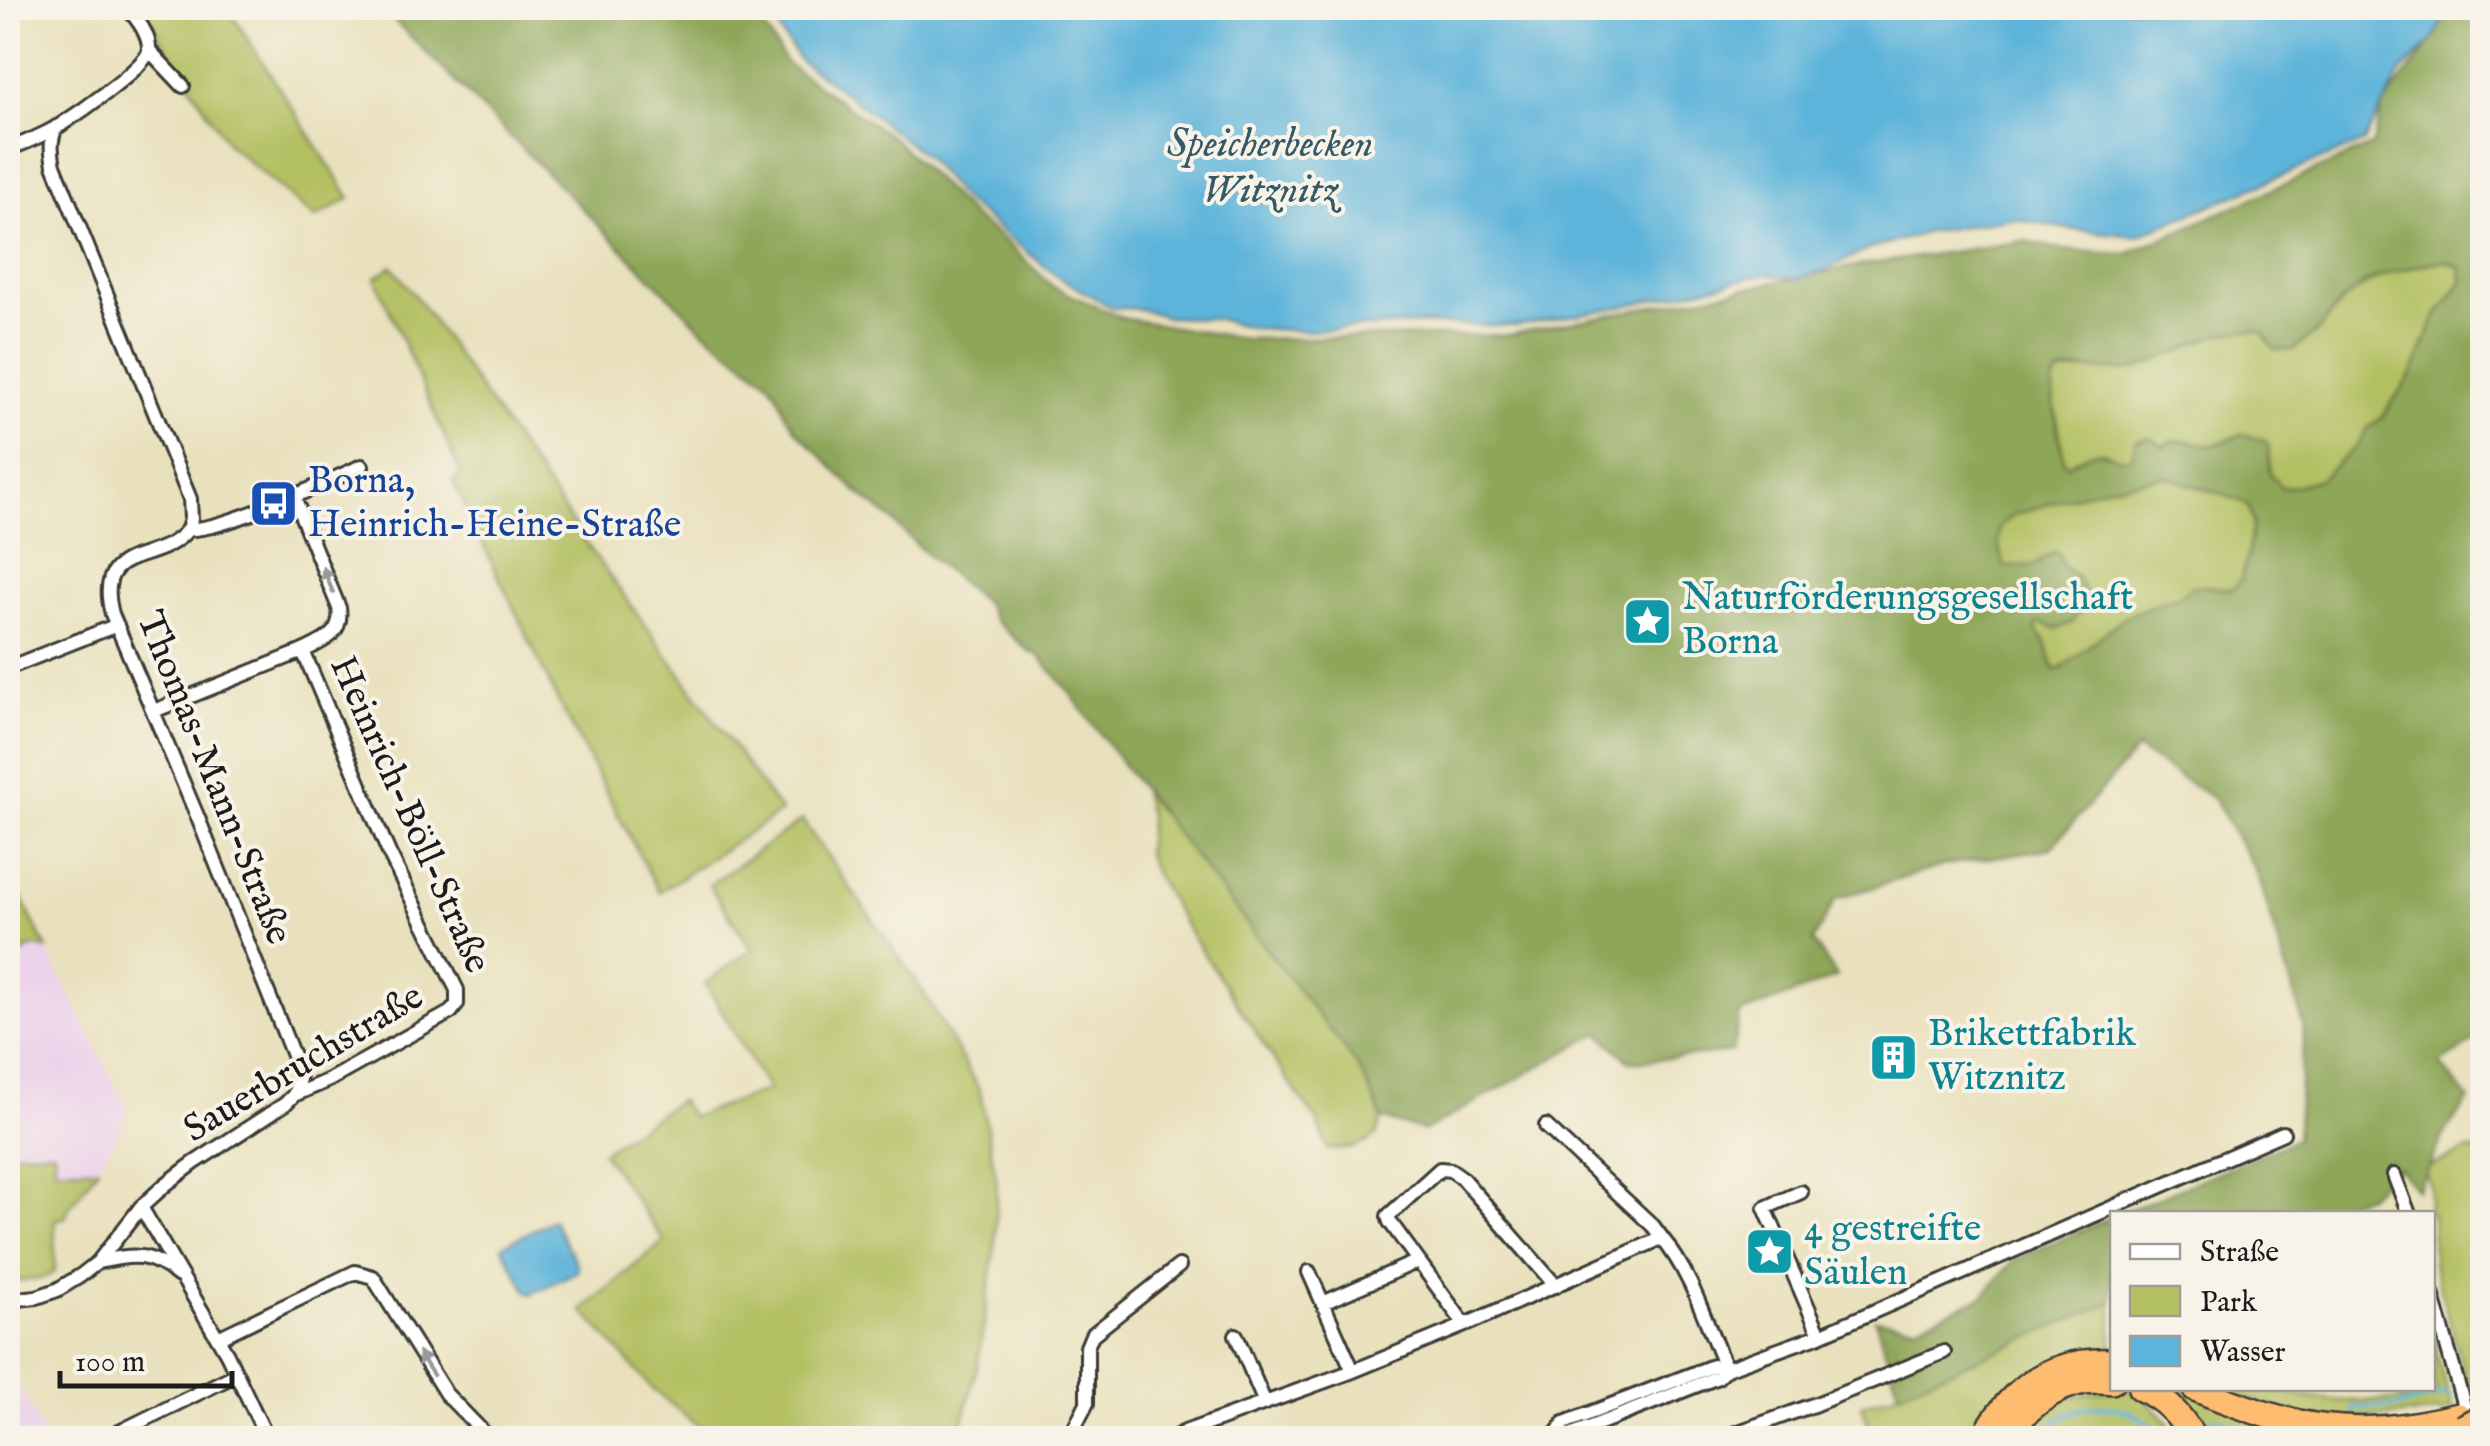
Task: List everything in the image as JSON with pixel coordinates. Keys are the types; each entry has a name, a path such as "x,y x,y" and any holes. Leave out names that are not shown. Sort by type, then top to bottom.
{"highway":[{"path":"1984,1438 2000,1411 2027,1384 2074,1364 2110,1362"},
{"path":"2005,1438 2035,1402 2053,1391 2077,1382 2110,1381"},
{"path":"2148,1391 2176,1413 2193,1438"},
{"path":"2204,1391 2294,1424 2337,1430 2402,1428 2468,1418"}],"street":[{"path":"128,8 143,30 150,50 183,86"},
{"path":"8,148 56,127 130,74 146,60 150,50"},
{"path":"56,127 51,150 54,164 190,499 188,529"},
{"name":"Thomas-Mann-Straße","path":"294,1095 299,1079 296,1063 117,625 108,598 108,583 124,562 176,541 188,529 221,525 362,466"},
{"name":"Heinrich-Böll-Straße","path":"154,711 304,651 333,634 341,620 334,594 293,495"},
{"path":"8,668 117,625"},
{"name":"Heinrich-Böll-Straße","path":"304,651 398,871 457,990 457,1004"},
{"name":"Sauerbruchstraße","path":"8,1300 57,1290 98,1262 140,1207 180,1173 294,1095 330,1080 448,1014 457,1004"},
{"path":"1546,1126 1654,1226 1677,1257 1726,1369"},
{"path":"1551,1436 1570,1435 1718,1377 1726,1369 1820,1335 2283,1133"},
{"path":"1465,1325 1388,1216 1440,1169 1461,1177 1556,1286"},
{"path":"2394,1175 2408,1211"},
{"path":"1802,1192 1765,1208 1820,1335"},
{"path":"140,1207 218,1338 267,1438"},
{"path":"1173,1438 1465,1325 1662,1238"},
{"name":"Sauerbruchstraße","path":"98,1262 148,1257 184,1279"},
{"path":"1323,1302 1418,1261"},
{"path":"1070,1438 1088,1404 1087,1348 1092,1335 1179,1266"},
{"path":"218,1338 354,1272 373,1277 446,1394 489,1438"},
{"path":"1309,1272 1353,1370"},
{"path":"2435,1303 2468,1418"},
{"path":"1236,1335 1265,1403"},
{"path":"1722,1438 1944,1352"},
{"path":"107,1438 133,1432 237,1374"}],"shaded area":[{"path":"33,947 47,949 128,1111 115,1141 65,1218 8,1152 8,959"},
{"path":"12,1374 46,1438 8,1438 8,1376"}],"green space":[{"path":"141,8 228,8 350,198 315,218 228,144"},
{"path":"382,8 757,8 786,63 895,140 974,218 1003,239 1053,287 1122,318 1245,339 1508,335 1862,265 2025,241 2063,250 2127,254 2373,145 2383,105 2432,41 2450,8 2482,8 2482,1036 2440,1064 2469,1099 2445,1133 2417,1190 2398,1168 2367,1195 2327,1211 2127,1211 2296,1139 2304,1028 2258,875 2214,799 2137,749 2051,848 1945,865 1836,899 1813,941 1837,977 1740,1014 1732,1052 1630,1062 1599,1033 1424,1131 1382,1119 1366,1081 1346,1050 1067,689 1037,654 995,621 984,602 854,489 796,430 767,380 703,330","holes":["2445,261 2460,267 2463,280 2436,317 2413,372 2382,418 2320,479 2281,487 2270,474 2268,445 2243,434 2211,446 2172,440 2164,447 2151,437 2135,441 2132,457 2095,452 2068,465 2064,460 2053,393 2056,377 2061,373 2134,369 2232,332 2262,332 2275,350 2293,350 2320,329 2338,305 2365,283 2427,263","2164,476 2239,500 2249,507 2253,523 2241,579 2233,588 2195,586 2180,597 2124,617 2055,670 2035,627 2040,623 2057,629 2073,622 2089,605 2085,592 2054,552 2035,565 2005,567 1998,543 2000,527 2013,515 2096,489"]},
{"path":"2445,261 2460,267 2463,280 2436,317 2413,372 2359,444 2320,479 2281,487 2270,474 2268,445 2243,434 2211,446 2189,441 2127,459 2098,452 2067,465 2064,460 2053,394 2054,382 2062,373 2180,352 2206,337 2242,329 2262,332 2328,320 2365,285 2411,267"},
{"path":"392,266 781,812 659,892 559,703 453,481 461,474 375,278"},
{"path":"2164,476 2249,506 2253,523 2241,579 2233,588 2163,601 2056,670 2035,627 2076,577 2049,555 2035,565 2005,567 1998,543 2000,526 2014,514 2096,489"},
{"path":"1142,789 1353,1060 1382,1119 1376,1135 1366,1143 1328,1149 1318,1122 1182,921 1146,852 1149,816"},
{"path":"802,820 924,993 980,1091 997,1182 995,1247 978,1363 959,1438 694,1438 701,1428 654,1390 582,1310 664,1241 602,1152 679,1100 692,1117 768,1090 705,983 752,949 709,885"},
{"path":"8,872 47,949 33,947 8,959"},
{"path":"2468,1150 2482,1151 2482,1398 2472,1402 2435,1271 2435,1211 2428,1211 2430,1187 2424,1169"},
{"path":"54,1151 55,1168 98,1168 65,1218 55,1219 55,1272 43,1278 8,1283 8,1152"},
{"path":"2110,1218 2110,1303 1899,1392 1875,1319 1916,1326 1982,1297 2014,1260"},
{"path":"2110,1303 2110,1357 1974,1438 1874,1438 1861,1405"},
{"path":"2435,1339 2454,1409 2442,1412 2320,1421 2221,1391 2278,1391 2344,1401 2399,1400 2436,1390"},
{"path":"2129,1391 2140,1394 2170,1423 2155,1438 2013,1438 2054,1398"},
{"path":"2157,1391 2188,1391 2245,1415 2415,1437 2200,1438"}],"water":[{"name":"Speicherbecken Witznitz","path":"774,8 2450,8 2432,41 2401,72 2364,142 2136,236 2012,218 1928,232 1869,249 1797,279 1766,274 1516,326 1419,324 1309,331 1253,328 1216,319 1166,317 1141,309 1113,308 1058,277 963,200 926,157 800,61 781,33"},
{"path":"553,1220 578,1271 531,1294 502,1246"}],"waterway":[{"path":"2353,1413 2354,1408 2399,1406 2451,1395"},
{"path":"2040,1438 2069,1414 2102,1406 2135,1415 2165,1438"},
{"path":"2206,1434 2211,1431 2214,1418 2275,1438"}],"place":[{"name":"Borna, Heinrich-Heine-Straße","path":"273,504"},
{"name":"Naturförderungsgesellschaft Borna","path":"1647,621"},
{"name":"Brikettfabrik Witznitz","path":"1893,1057"},
{"name":"4 gestreifte Säulen","path":"1769,1252"}]}
